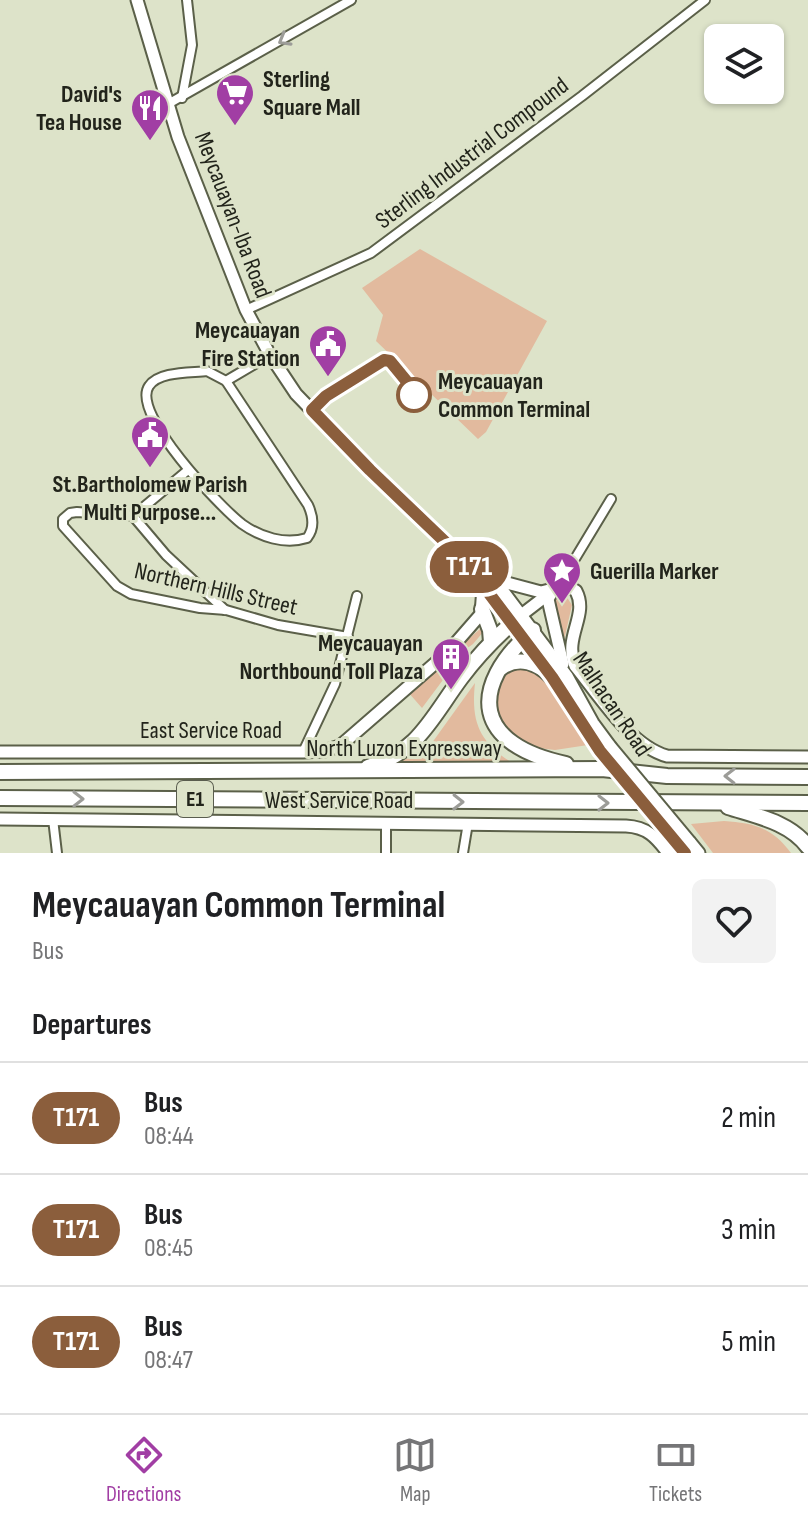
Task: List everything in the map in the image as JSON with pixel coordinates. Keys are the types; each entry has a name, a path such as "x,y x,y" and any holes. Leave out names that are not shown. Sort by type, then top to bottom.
{"highway":[{"path":"485,616 491,642"},
{"path":"351,770 376,764 412,744 427,729 458,681 491,642 516,619"},
{"path":"528,634 498,671 490,687 489,709 496,725 508,740 526,751 551,761 602,769"},
{"path":"498,671 507,663 526,662 560,676"},
{"name":"North Luzon Expressway","path":"0,772 602,769 667,776 808,777"},
{"name":"E1","path":"0,798 808,803"},
{"path":"708,802 782,826 808,847"}],"main road":[{"name":"Meycauayan-Iba Road","path":"137,0 178,137 246,310 270,355 296,394 464,560 483,587 516,619"},
{"name":"Meycauayan-Iba Road","path":"464,560 494,579 516,619"},
{"path":"494,579 541,592 558,587 576,591 581,601 571,641 575,666 645,748 667,756 808,757"},
{"path":"483,587 485,616"},
{"path":"516,619 558,587"},
{"path":"558,587 548,599 560,676"},
{"name":"East Service Road","path":"0,752 303,752 332,749 347,741 371,716 447,653 485,616 516,619"},
{"name":"Malhacan Road","path":"516,619 593,723 605,749 680,848 699,853"},
{"name":"West Service Road","path":"0,819 634,826 680,848"}],"street":[{"path":"182,98 192,45 187,0"},
{"path":"168,104 351,0"},
{"name":"Sterling Industrial Compound","path":"246,310 371,253 705,0"},
{"path":"226,381 270,355"},
{"path":"207,371 226,381 308,505 313,522 312,532 307,538 277,540 244,526 188,470 147,409 149,384 161,377 207,371"},
{"path":"188,470 133,516 166,555 226,610"},
{"path":"558,587 611,499"},
{"name":"Northern Hills Street","path":"133,516 77,512 70,513 61,522 110,578 131,594 226,610 278,625 348,637"},
{"path":"303,752 335,684 357,596"},
{"path":"53,819 57,853"},
{"path":"386,822 386,853"},
{"path":"463,853 468,823"}],"shaded area":[{"path":"420,249 547,321 486,432 478,439 376,341 383,315 362,288"},
{"path":"566,596 572,605 562,649 553,599"},
{"path":"480,629 484,631 466,649 422,708 408,692"},
{"path":"528,668 545,678 588,745 555,750 522,746 499,724 494,694 503,674 510,669"},
{"path":"475,683 474,708 479,728 491,746 511,762 401,761 429,747"},
{"path":"724,821 762,828 791,853 713,853 691,824"}],"bus line":[{"name":"T171","path":"414,395 413,389 390,361 384,360 326,396 312,410 464,560 552,677 600,751 685,853"}],"place":[{"name":"Sterling Square Mall","path":"235,127"},
{"name":"David's Tea House","path":"150,142"},
{"name":"Meycauayan Fire Station","path":"328,378"},
{"name":"Meycauayan Common Terminal","path":"414,395"},
{"name":"St.Bartholomew Parish Multi Purpose...","path":"150,469"},
{"name":"Guerilla Marker","path":"562,605"},
{"name":"Meycauayan Northbound Toll Plaza","path":"451,691"}]}
